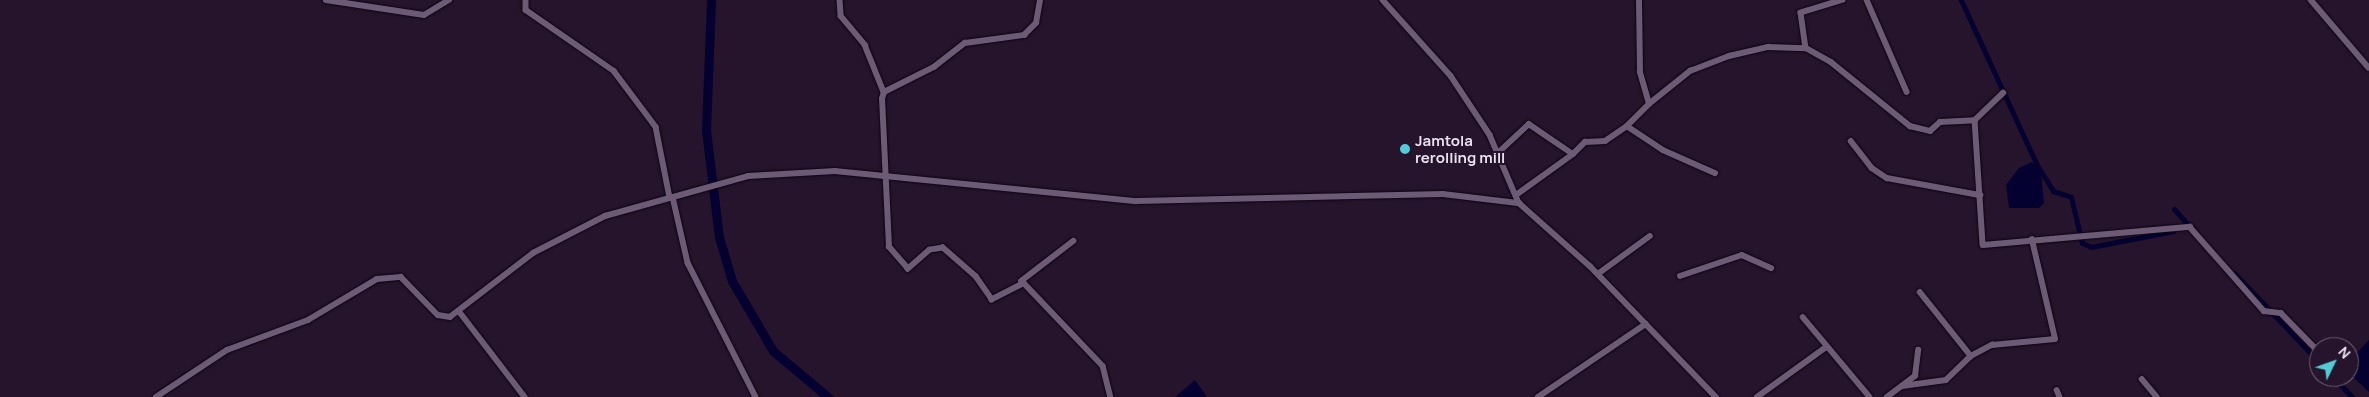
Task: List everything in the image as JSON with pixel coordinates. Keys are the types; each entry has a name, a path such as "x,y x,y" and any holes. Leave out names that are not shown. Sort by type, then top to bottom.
{"street":[{"path":"326,0 424,16 449,0"},
{"path":"525,0 526,10 614,72 656,127 688,263 756,397"},
{"path":"840,0 841,16 865,45 884,92 888,176 886,242 905,268 910,268 930,250 943,248 976,277 992,300 1023,284 1074,241"},
{"path":"884,92 934,67 965,43 1024,36 1036,23 1040,0"},
{"path":"1383,0 1450,76 1498,153 1519,203 1598,274 1716,397"},
{"path":"1639,0 1640,72 1649,104"},
{"path":"1806,48 1801,13 1843,0"},
{"path":"1867,0 1907,92"},
{"path":"2311,0 2369,68"},
{"path":"1516,195 1573,154 1585,142 1605,141 1627,126 1649,104 1690,71 1729,56 1768,47 1806,48 1831,62 1910,126 1930,131 1940,122 1975,120 2003,93"},
{"path":"1975,120 1983,245 2190,227 2264,311 2281,313 2309,342"},
{"path":"1498,153 1530,124 1573,154"},
{"path":"1627,126 1663,150 1715,173"},
{"path":"1851,141 1872,168 1887,178 1980,194"},
{"path":"156,397 227,350 308,320 377,279 401,277 443,318 459,311 533,253 605,216 748,176 835,171 1137,202 1443,194 1519,203"},
{"path":"1598,274 1650,236"},
{"path":"1902,386 1946,380 1971,356 1992,344 2055,339 2032,240"},
{"path":"1680,276 1742,255 1771,268"},
{"path":"1023,284 1103,366 1111,397"},
{"path":"1920,292 1971,356"},
{"path":"459,311 524,397"},
{"path":"1803,317 1825,348 1870,397"},
{"path":"1538,397 1646,324"},
{"path":"1757,397 1825,348"},
{"path":"1887,397 1915,376 1918,350"},
{"path":"2142,379 2158,397"},
{"path":"2057,390 2060,397"}],"shaded area":[{"path":"2032,162 2041,173 2044,203 2039,208 2009,208 2006,185 2019,168"},
{"path":"2369,340 2369,392 2359,382 2359,350"},
{"path":"1195,380 1207,397 1175,397"}],"waterway":[{"path":"711,0 706,130 719,237 732,281 773,351 828,397"},
{"path":"1961,0 2037,165 2053,191 2071,197 2082,243 2091,247 2173,231"},
{"path":"2174,209 2192,229"},
{"path":"2234,273 2309,352"},
{"path":"2342,387 2352,397"}],"place":[{"name":"Jamtola rerolling mill","path":"1405,149"}]}
